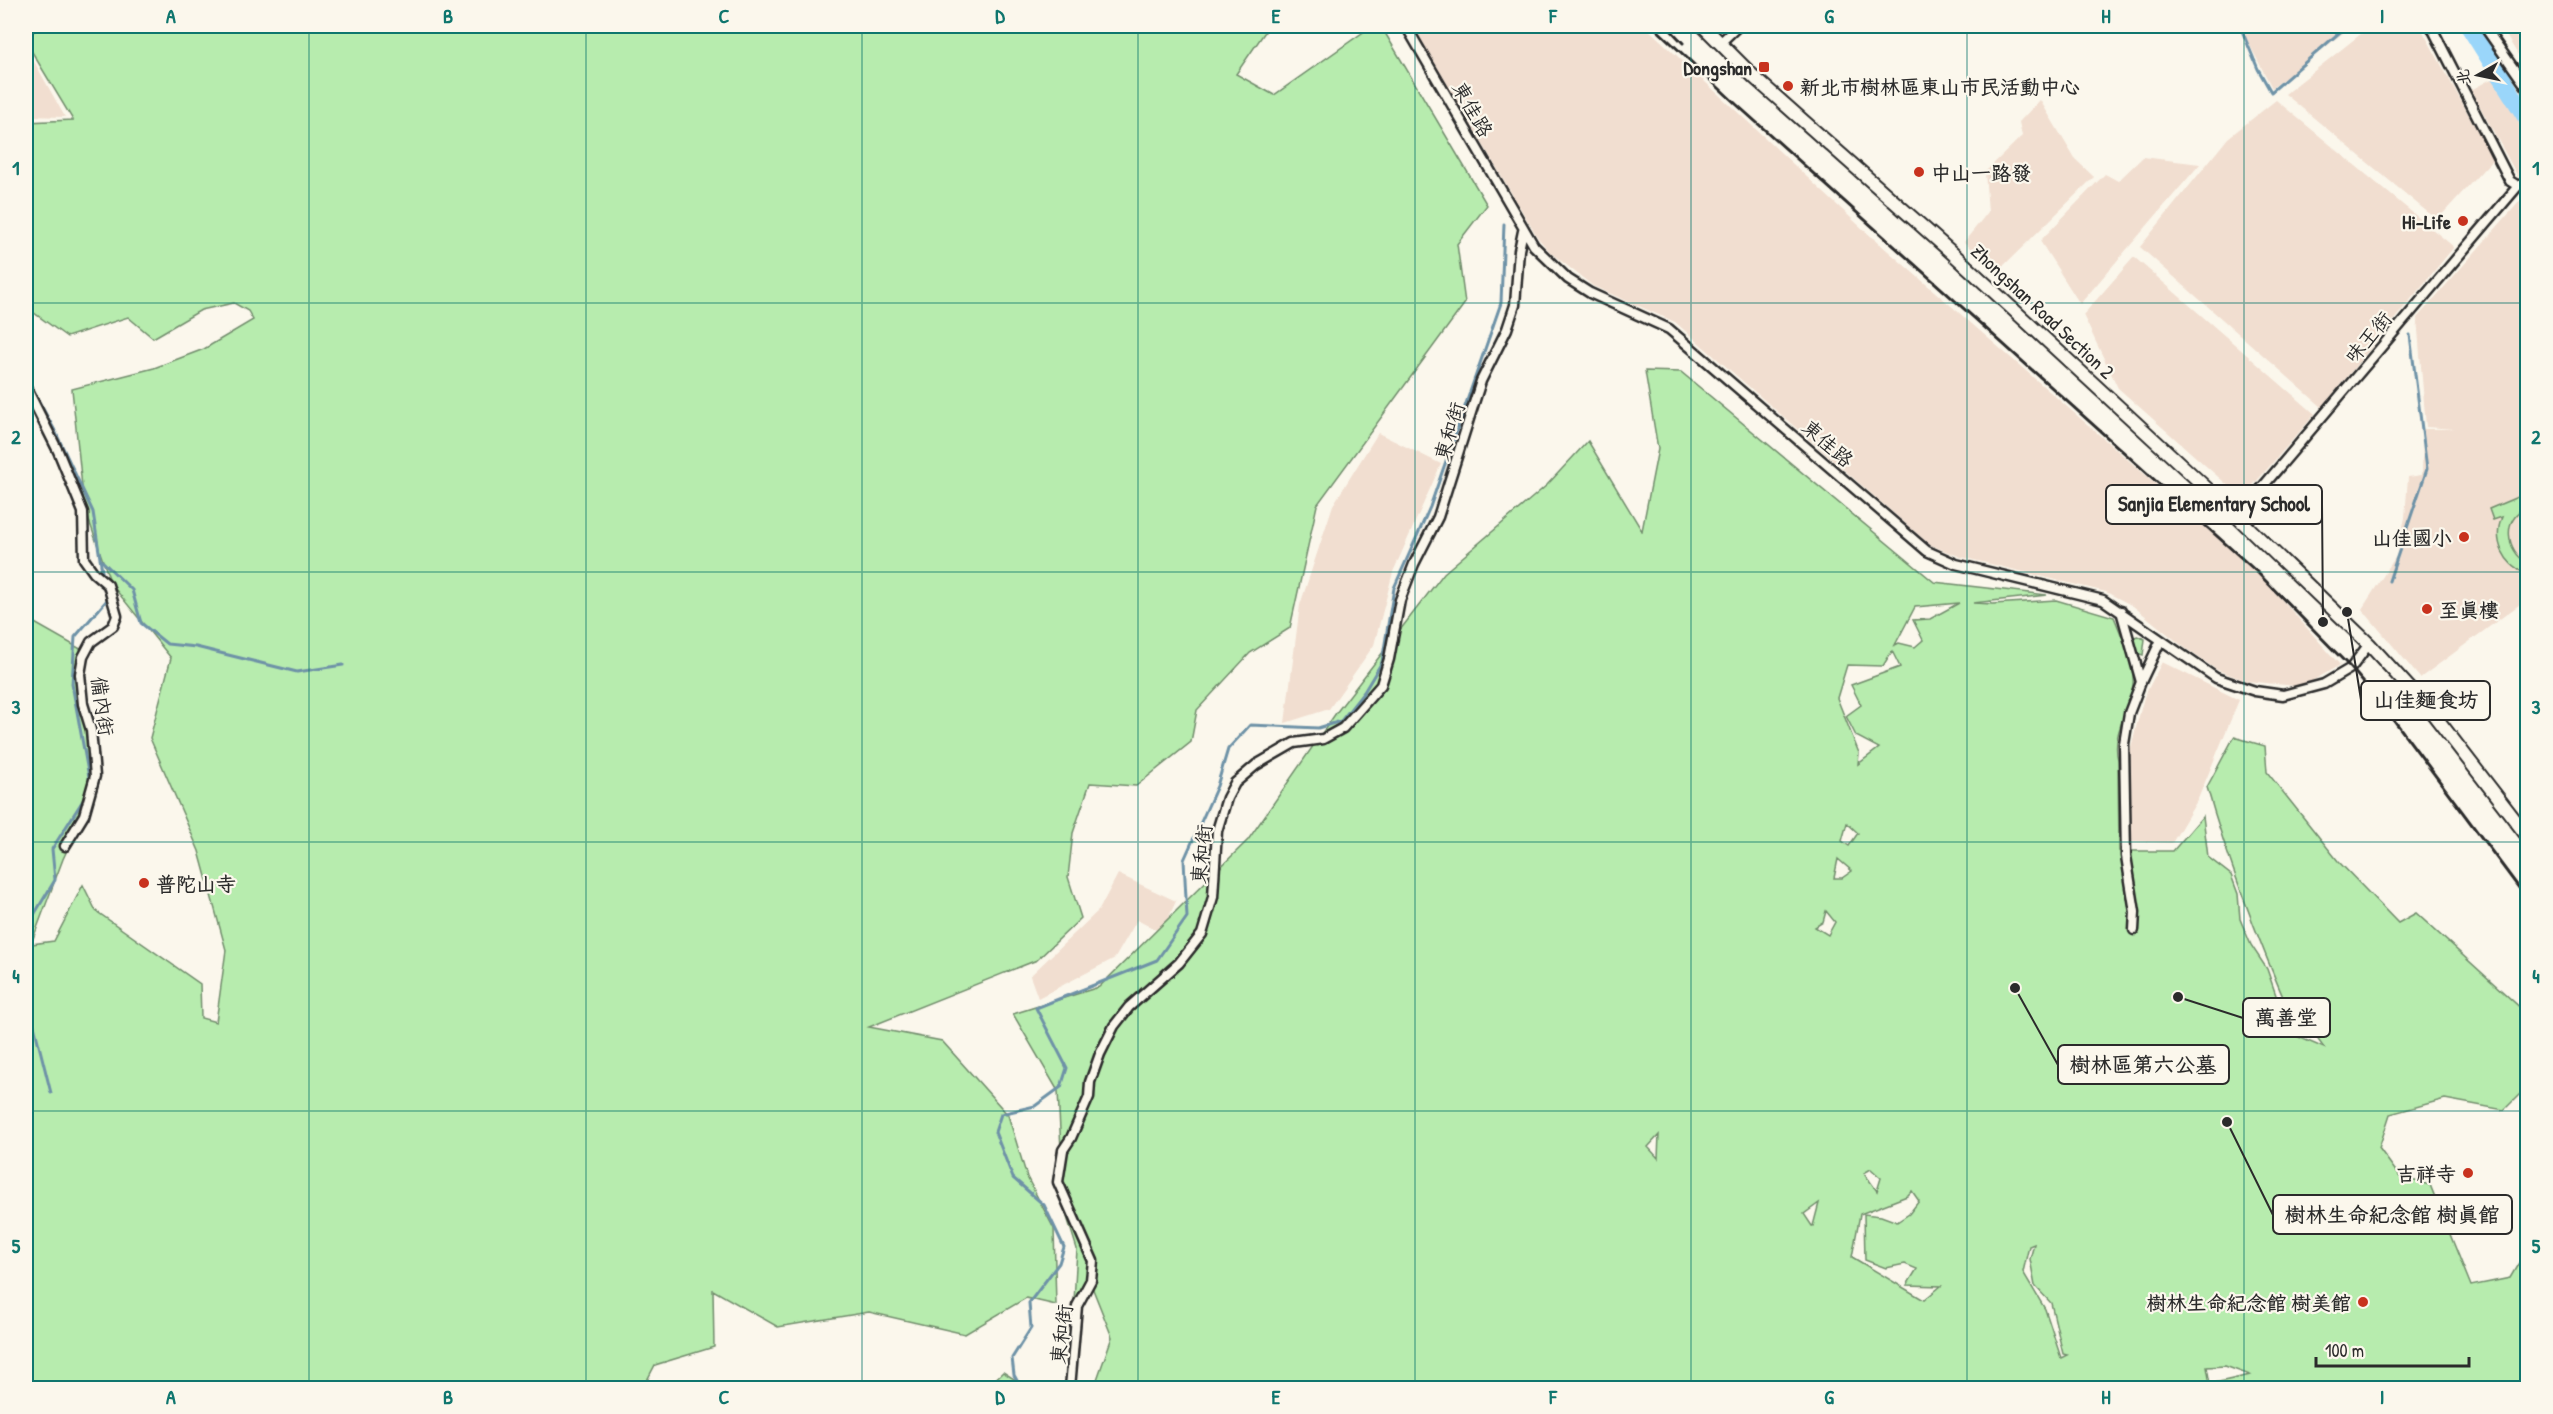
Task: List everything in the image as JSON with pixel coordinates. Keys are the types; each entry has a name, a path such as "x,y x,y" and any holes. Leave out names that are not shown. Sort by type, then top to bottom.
{"main road":[{"name":"Zhongshan Road Section 2","path":"1704,26 1755,78 1951,252 2237,517 2369,644 2434,715 2528,837"}],"street":[{"name":"東佳路","path":"1406,26 1523,231 1534,246 1568,279 1590,293 1669,328 1927,551 1956,564 2103,600 2121,610 2216,678 2255,691 2283,695 2324,684 2351,668 2369,644"},
{"path":"1720,43 1738,26"},
{"path":"2431,26 2510,181 2518,186"},
{"path":"2484,26 2528,89"},
{"name":"味王街","path":"2237,517 2518,186 2528,181"},
{"name":"東和街","path":"1070,1389 1077,1306 1091,1280 1094,1261 1058,1182 1063,1150 1071,1138 1089,1097 1090,1082 1100,1054 1114,1026 1129,1007 1179,963 1202,934 1213,897 1217,831 1227,798 1235,783 1256,765 1294,743 1323,739 1343,728 1381,686 1401,600 1414,564 1438,517 1481,381 1507,329 1515,305 1519,250 1523,231"},
{"name":"備內街","path":"26,387 58,451 83,512 84,559 96,575 108,585 117,616 113,626 91,642 83,657 80,674 83,704 91,730 95,776 84,815 65,846"},
{"path":"2121,610 2140,682"},
{"path":"2134,930 2135,912 2126,856 2124,744 2129,713 2140,682 2161,640"}],"shaded area":[{"path":"1413,26 1645,26 1865,231 2257,572 2340,665 2312,681 2296,686 2247,681 2217,670 2185,648 2133,606 2106,592 1961,557 1930,545 1675,322 1593,286 1551,253 1538,238"},
{"path":"2240,26 2352,26 2272,88"},
{"path":"2371,26 2420,26 2493,159 2437,220 2285,94"},
{"path":"2508,26 2527,26 2527,69 2502,29"},
{"path":"26,47 65,117 26,116"},
{"path":"2495,77 2527,136 2527,172 2518,177 2471,90"},
{"path":"2040,100 2075,159 2094,177 1996,273 1964,242 1988,212 1985,172 2022,136 2019,122"},
{"path":"2276,100 2454,247 2322,407 2140,247 2228,138"},
{"path":"2143,157 2200,164 2080,304 2040,241 2105,174 2118,181"},
{"path":"2527,193 2527,599 2420,678 2362,609 2396,556 2405,518 2408,477 2422,475 2423,429 2455,429 2426,427 2417,318"},
{"path":"2134,257 2315,414 2242,498 2118,388 2083,315"},
{"path":"1378,433 1441,464 1393,572 1374,645 1329,709 1285,723 1300,605 1333,505"},
{"path":"2162,662 2239,700 2198,799 2172,843 2131,841 2130,751 2144,697"},
{"path":"1118,874 1176,901 1162,933 1137,920 1115,958 1038,998 1030,976 1099,910"}],"green space":[{"path":"42,26 1269,26 1236,74 1274,95 1372,26 1381,26 1487,205 1457,244 1465,303 1317,505 1290,628 1250,653 1197,710 1191,742 1136,786 1090,783 1073,833 1068,877 1081,918 1037,960 869,1027 942,1041 1008,1115 1027,1177 1054,1229 1056,1305 1026,1298 965,1334 869,1312 778,1327 713,1290 714,1347 655,1365 643,1388 26,1388 26,618 84,651 86,718 95,790 63,859 31,944 54,941 83,885 96,911 200,984 201,1018 216,1022 226,950 199,851 150,738 171,658 111,584 84,506 72,389 154,368 204,349 253,320 248,311 234,303 201,310 153,338 128,317 67,337 26,307 26,122 73,120 26,42 26,37"},
{"path":"1645,371 1681,372 1934,582 2047,595 1973,603 2056,600 2114,617 2127,650 2133,677 2129,703 2117,740 2119,851 2173,851 2203,816 2208,857 2231,875 2238,894 2240,919 2251,945 2267,969 2289,1033 2324,1048 2314,1034 2295,1025 2247,908 2207,787 2234,737 2265,746 2267,772 2338,861 2398,923 2416,913 2525,1012 2528,1023 2527,1087 2504,1110 2445,1099 2390,1114 2379,1148 2400,1177 2430,1185 2471,1286 2510,1278 2527,1249 2527,1388 1094,1388 1112,1337 1092,1287 1082,1294 1077,1353 1074,1302 1077,1249 1057,1185 1061,1150 1058,1091 1013,1014 1099,987 1248,840 1336,713 1444,573 1547,485 1588,441 1642,531 1658,449","holes":["1959,603 1930,619 1913,620 1923,640 1915,647 1899,643 1895,645 1915,607","1892,651 1900,667 1851,685 1861,705 1846,716 1856,736 1879,748 1858,764 1859,753 1837,698 1847,665 1883,666","1847,823 1858,833 1849,846 1842,841","1838,859 1852,871 1842,878 1834,878","1826,911 1835,922 1828,935 1815,927 1823,922","1659,1135 1658,1158 1648,1147","1871,1169 1881,1178 1877,1191 1864,1173","1912,1191 1919,1201 1909,1214 1897,1222 1881,1216 1864,1214 1865,1260 1886,1268 1905,1264 1917,1269 1907,1285 1941,1286 1924,1300 1852,1257 1860,1214 1907,1196","1819,1203 1813,1226 1804,1214","2034,1244 2030,1259 2035,1286 2051,1303 2063,1354 2067,1355 2061,1358 2045,1309 2023,1272 2029,1246","2225,1366 2250,1375 2210,1384 2207,1367"]},
{"path":"2527,493 2527,507 2513,519 2509,535 2514,551 2527,563 2527,574 2512,565 2506,558 2498,535 2502,517 2493,520 2489,509"},
{"path":"2137,636 2145,639 2143,655 2137,653 2133,638"},
{"path":"1003,1372 1028,1388 986,1388"}],"waterway":[{"path":"2240,26 2258,69 2271,92 2347,26"},
{"path":"2469,26 2528,120"},
{"path":"1021,1388 1014,1375 1012,1358 1031,1328 1029,1303 1059,1263 1064,1247 1044,1205 1013,1178 995,1132 1001,1114 1035,1106 1061,1087 1067,1068 1036,1008 1157,960 1187,917 1184,860 1217,786 1228,749 1250,725 1318,728 1341,721 1364,692 1382,662 1394,588 1430,507 1501,303 1504,224"},
{"path":"2389,581 2427,469 2410,335"},
{"path":"26,378 54,429 93,512 103,578"},
{"path":"100,559 132,590 141,623 167,644 196,647 297,672 343,665"},
{"path":"90,783 72,684 75,637 107,600 105,587"},
{"path":"26,986 30,964 26,928 55,880 52,849 87,794"},
{"path":"26,994 51,1093"}],"railway":[{"path":"1653,26 1736,104 2257,572 2351,668 2382,704 2528,900"},
{"path":"1667,26 1683,43"}],"place":[{"name":"Dongshan","path":"1764,67"},
{"name":"新北市樹林區東山市民活動中心","path":"1788,86"},
{"name":"中山一路發","path":"1919,172"},
{"name":"Hi-Life","path":"2463,221"},
{"name":"山佳國小","path":"2464,537"},
{"name":"至真樓","path":"2427,609"},
{"name":"山佳麵食坊","path":"2347,612"},
{"name":"Sanjia Elementary School","path":"2323,622"},
{"name":"普陀山寺","path":"144,883"},
{"name":"樹林區第六公墓","path":"2015,988"},
{"name":"萬善堂","path":"2178,997"},
{"name":"樹林生命紀念館 樹真館","path":"2227,1122"},
{"name":"吉祥寺","path":"2468,1173"},
{"name":"樹林生命紀念館 樹美館","path":"2363,1302"}]}
